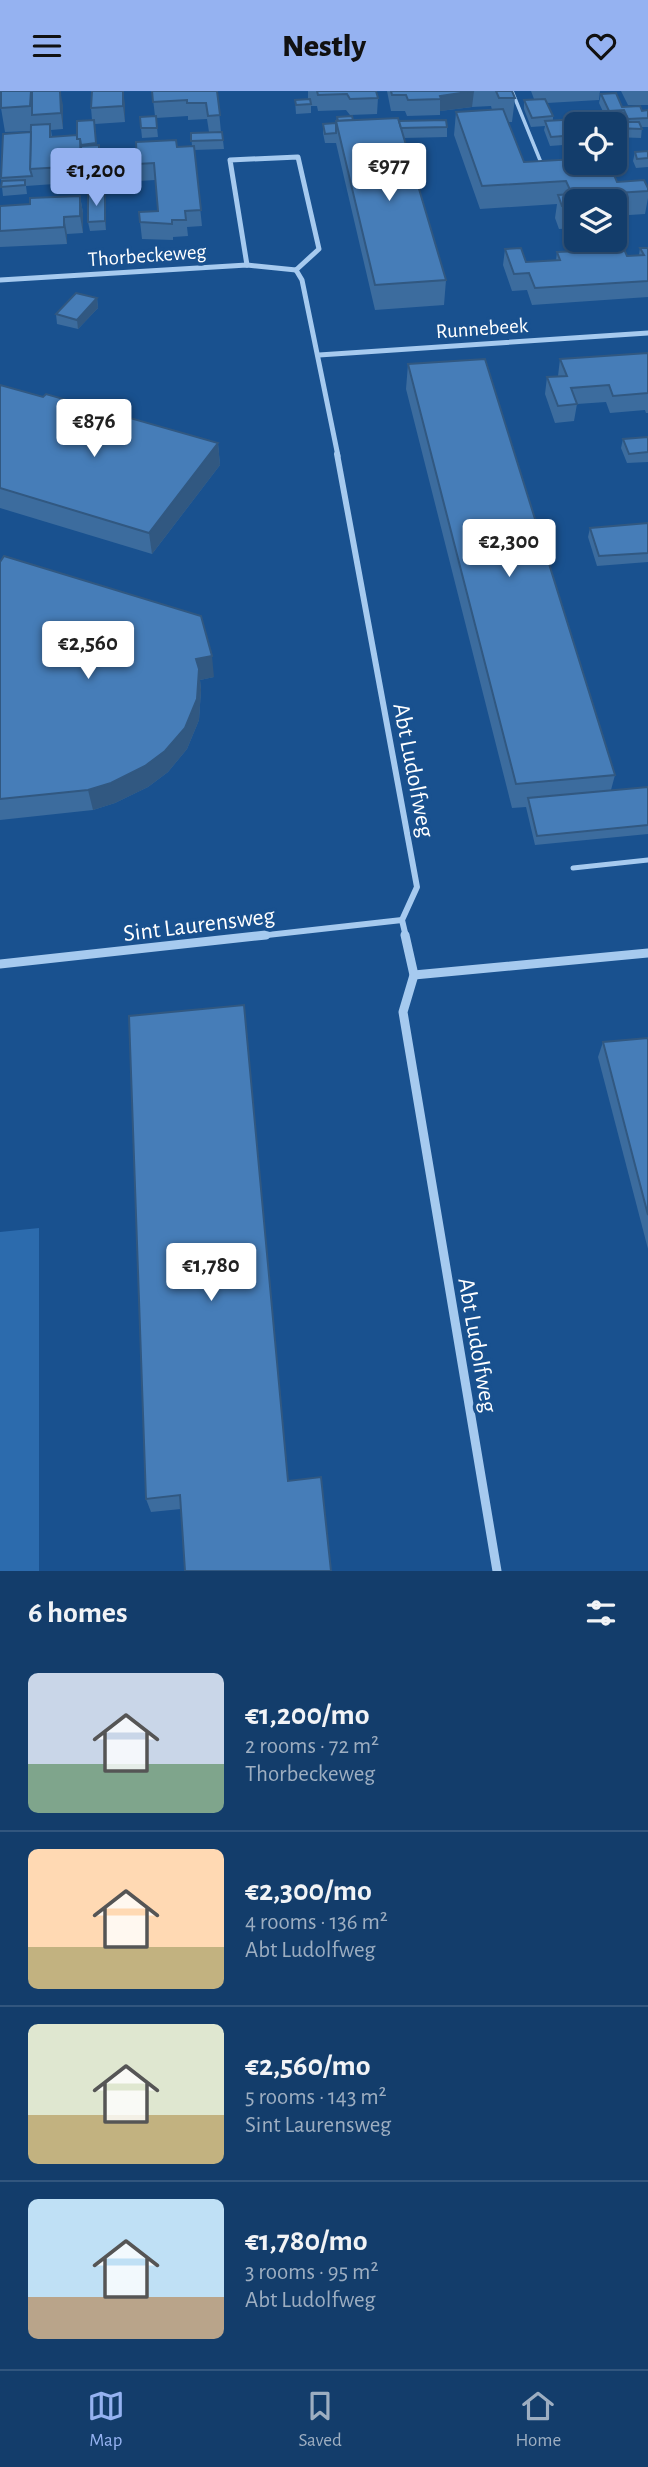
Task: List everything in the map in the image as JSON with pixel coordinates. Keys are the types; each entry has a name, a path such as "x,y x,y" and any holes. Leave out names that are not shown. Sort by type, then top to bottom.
{"street":[{"path":"247,265 230,160 298,157 319,249 296,270"},
{"name":"Thorbeckeweg","path":"0,280 247,265 296,270"},
{"name":"Abt Ludolfweg","path":"296,270 302,280 319,355 417,887 402,920 414,975 403,1012 497,1571"},
{"name":"Runnebeek","path":"319,355 648,333"},
{"name":"Sint Laurensweg","path":"0,964 402,920"},
{"path":"414,975 648,953"}],"lane":[{"path":"512,91 542,165"},
{"path":"573,868 648,860"}],"shaded area":[{"path":"39,1228 39,1571 0,1571 0,1232"}],"building":[{"path":"1,91 31,91 30,106 1,108"},
{"path":"32,91 60,91 61,113 32,115"},
{"path":"92,91 123,91 123,106 91,108"},
{"path":"152,91 217,91 220,115 208,116 206,103 187,103 187,100 153,102"},
{"path":"317,91 376,91 378,98 350,99 347,94 318,95"},
{"path":"391,91 474,91 440,96 441,99 408,100 406,95 392,95"},
{"path":"496,91 512,91 515,98 499,98"},
{"path":"616,93 622,107 640,106 642,111 648,110 648,118 628,119 624,110 609,111 601,94"},
{"path":"310,99 311,104 296,105 295,100"},
{"path":"545,99 553,116 532,118 524,100"},
{"path":"503,109 524,162 564,160 564,175 614,175 617,182 644,180 648,191 570,189 566,181 482,186 456,112"},
{"path":"156,116 157,128 141,128 140,117"},
{"path":"352,116 353,120 338,121 337,117"},
{"path":"398,118 446,280 375,285 336,121"},
{"path":"94,120 96,143 81,145 80,139 77,139 77,121"},
{"path":"446,120 447,127 401,128 399,121"},
{"path":"564,120 564,136 551,137 545,121"},
{"path":"627,122 639,122 642,129 627,128"},
{"path":"336,123 336,133 325,134 323,124"},
{"path":"50,124 50,137 77,135 77,139 80,139 81,166 30,169 31,125"},
{"path":"31,132 32,176 1,178 3,134"},
{"path":"222,132 223,140 191,141 191,133"},
{"path":"176,140 177,147 194,146 201,210 185,211 186,220 172,220 172,224 140,222 139,212 158,211 154,163 137,164 136,142"},
{"path":"99,145 99,161 82,162 81,146"},
{"path":"648,151 648,158 637,159 635,152"},
{"path":"25,180 25,185 1,187 2,181"},
{"path":"88,194 105,194 105,221 88,222"},
{"path":"558,195 564,195 564,206 562,206"},
{"path":"80,196 80,216 64,217 64,227 0,231 0,206 30,204 30,198"},
{"path":"521,248 526,262 560,260 557,252 625,252 627,256 644,255 640,248 648,248 648,281 535,288 529,273 514,274 505,249"},
{"path":"76,293 97,298 77,320 56,314"},
{"path":"648,353 648,393 613,396 609,385 571,388 577,404 558,406 547,377 567,376 560,359"},
{"path":"485,359 615,775 516,784 408,364"},
{"path":"0,385 43,397 46,394 218,443 149,533 0,488"},
{"path":"648,437 648,452 629,454 623,439"},
{"path":"648,523 648,553 599,556 590,528"},
{"path":"4,556 201,616 212,656 196,659 199,669 197,699 185,728 165,751 145,766 111,783 88,790 0,799 0,562"},
{"path":"648,787 648,825 537,836 528,798"},
{"path":"244,1005 288,1481 321,1477 331,1571 185,1571 180,1495 146,1499 129,1016"},
{"path":"648,1038 648,1215 603,1042"}]}
